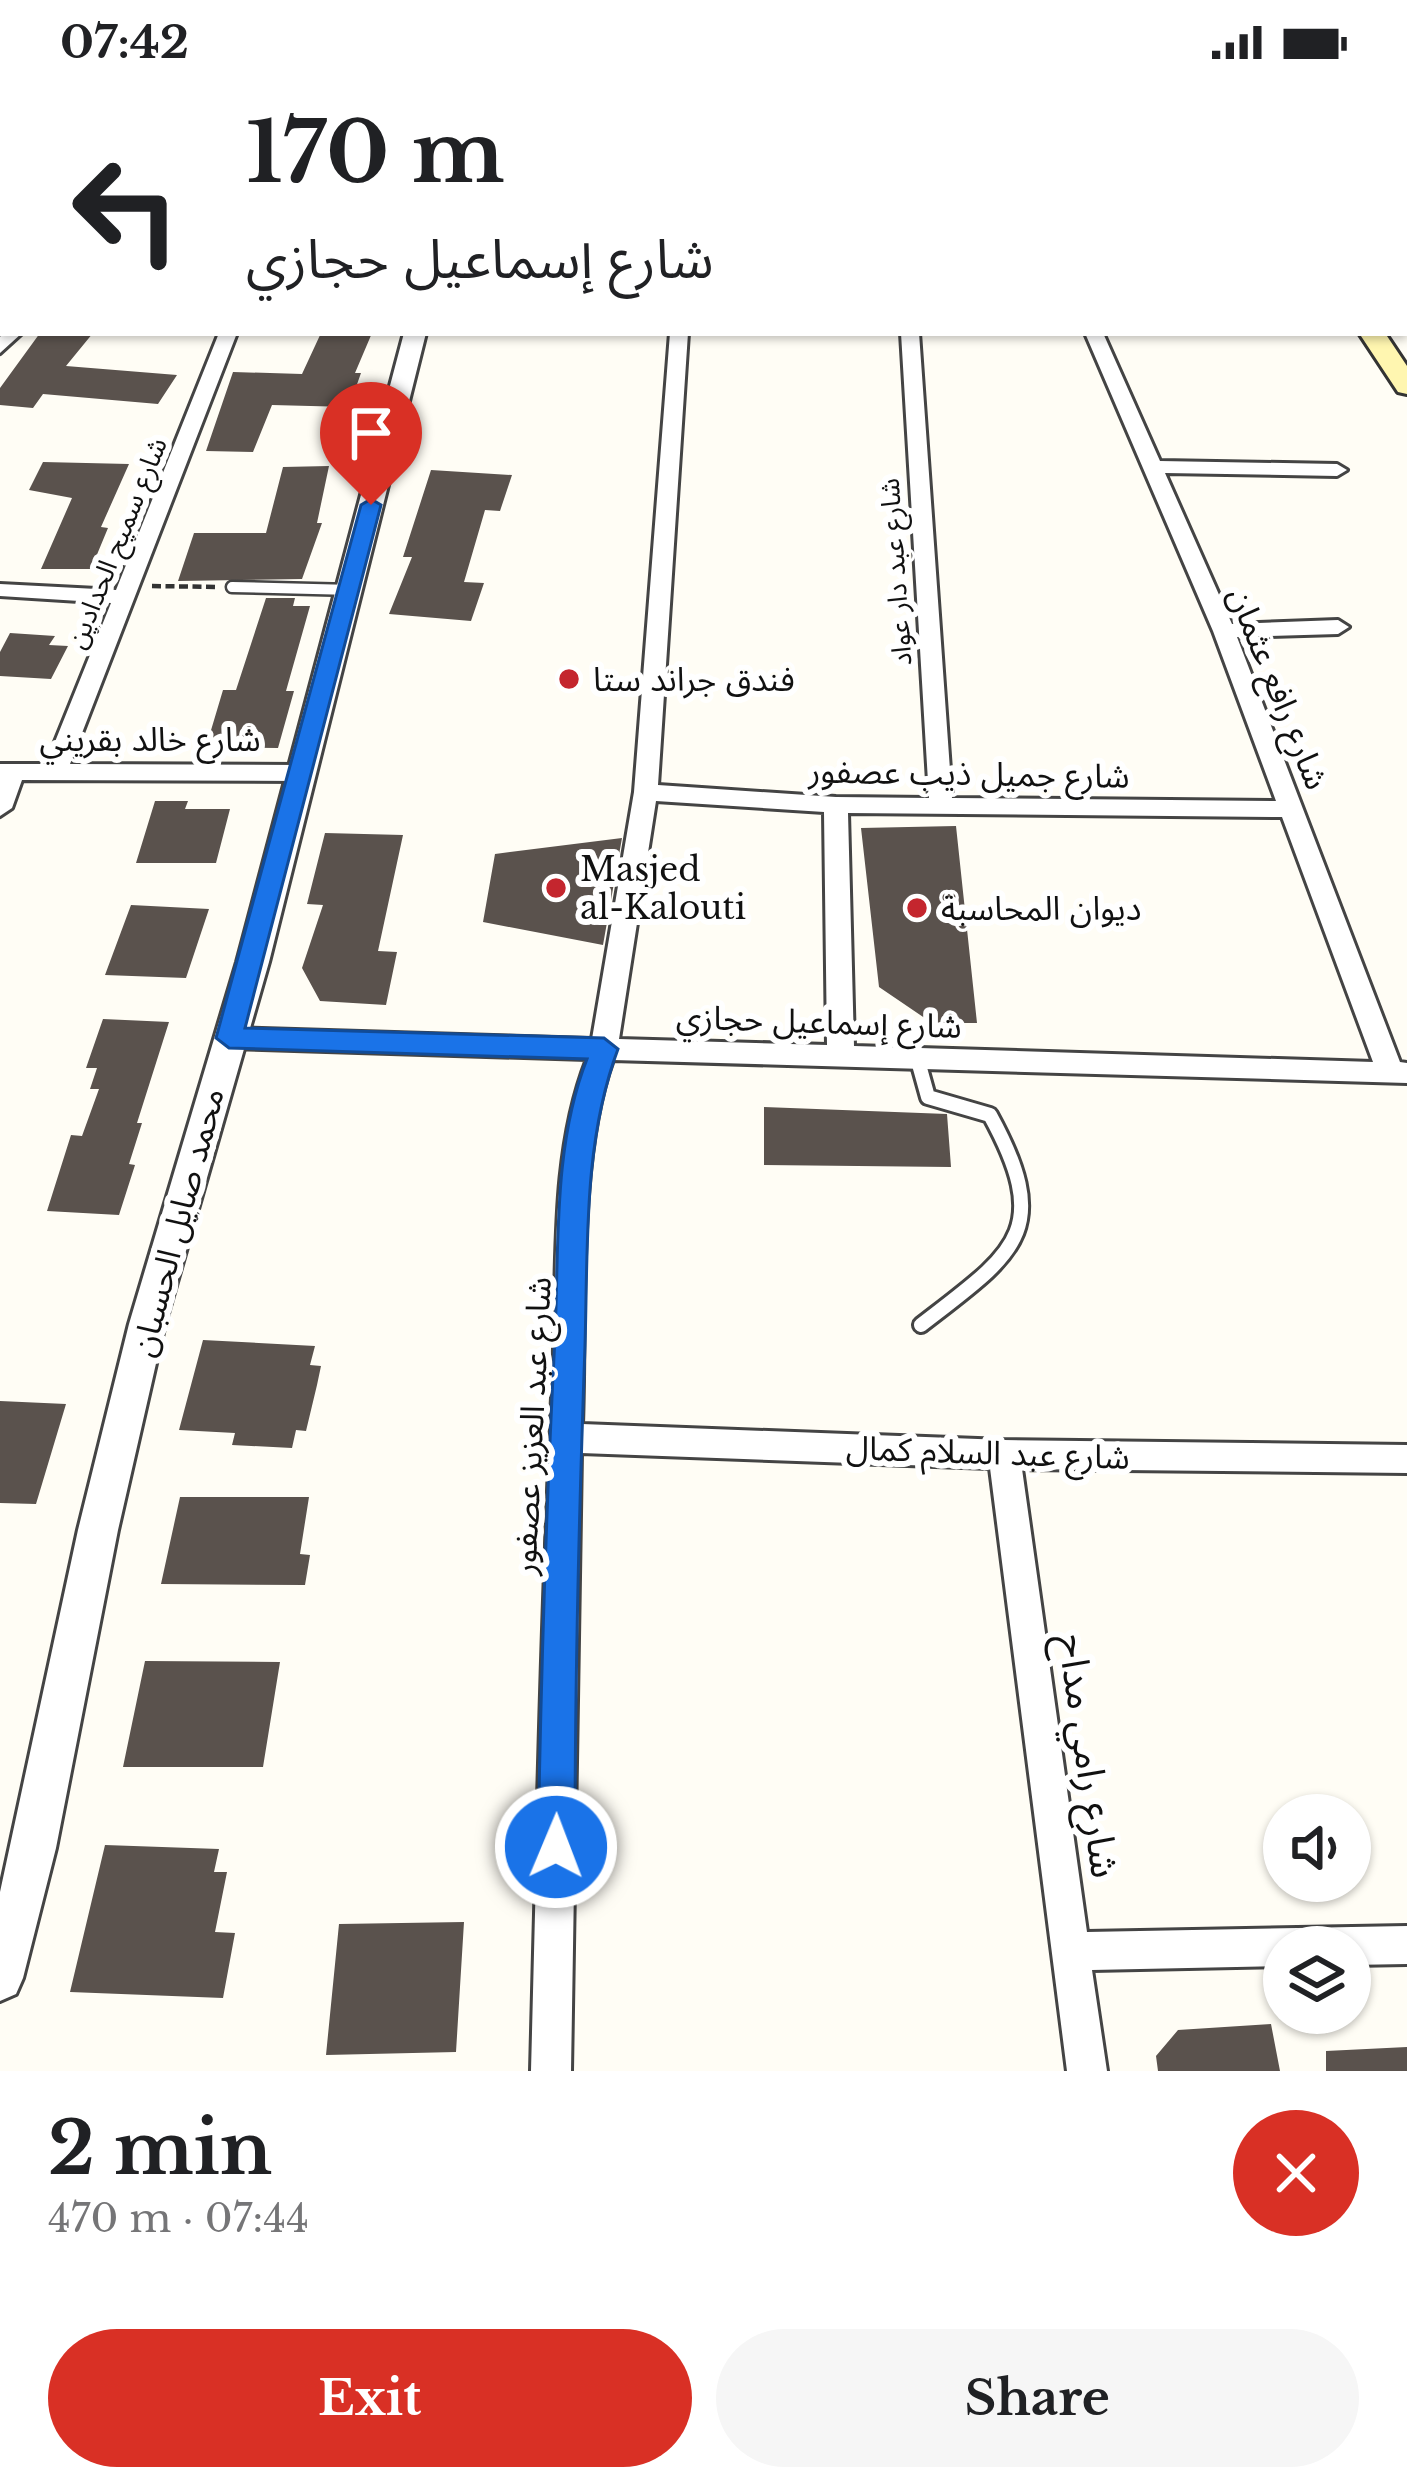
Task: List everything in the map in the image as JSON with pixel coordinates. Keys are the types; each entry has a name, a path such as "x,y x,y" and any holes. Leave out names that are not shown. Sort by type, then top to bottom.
{"main road":[{"path":"1374,336 1407,386"}],"street":[{"name":"شارع سميح الحدادين","path":"55,772 227,336"},
{"name":"محمد صايل الحسبان","path":"0,1978 34,1848 142,1345 353,590 414,336"},
{"name":"شارع عبد العزيز عصفور","path":"551,2071 559,1595 570,1438 578,1172 585,1099 604,1049 646,792 679,336"},
{"name":"شارع عبد دار عواد","path":"910,336 941,807"},
{"name":"شارع رافع عثمان","path":"1095,336 1224,631 1399,1073"},
{"path":"1153,467 1337,470"},
{"path":"0,590 126,592"},
{"path":"1224,631 1339,627"},
{"path":"0,808 7,772"},
{"name":"شارع خالد بقريني","path":"7,772 299,773"},
{"name":"شارع جميل ذيب عصفور","path":"646,792 836,806 1292,809"},
{"path":"836,806 841,1058"},
{"name":"شارع إسماعيل حجازي","path":"229,1038 1399,1073"},
{"name":"شارع عبد السلام كمال","path":"570,1438 1004,1454 1407,1459"},
{"name":"شارع رامي مداح","path":"1004,1454 1087,2071"},
{"path":"1371,1946 1407,1945"},
{"path":"1074,1951 1263,1947"}],"lane":[{"path":"232,587 353,590"},
{"path":"917,1061 928,1097 990,1115 1018,1180 1025,1217 1022,1236 1002,1261 921,1325"}],"path":[{"path":"126,592 232,587"}],"building":[{"path":"38,336 91,336 66,366 177,375 158,404 43,394 33,408 0,405 0,388"},
{"path":"320,336 371,336 355,373 361,373 349,407 272,405 253,452 206,451 233,372 302,374"},
{"path":"43,462 129,464 101,527 108,528 91,569 41,569 72,498 29,490"},
{"path":"329,466 317,523 322,523 302,579 178,581 194,533 266,533 283,467"},
{"path":"431,470 512,475 500,511 485,510 464,582 484,583 471,621 389,614 412,557 403,557"},
{"path":"266,598 295,598 293,606 310,606 286,691 294,691 278,748 206,747 223,690 236,690"},
{"path":"10,633 55,636 49,645 68,646 51,679 0,676 0,652"},
{"path":"155,801 188,801 185,809 230,809 216,863 136,863"},
{"name":"ديوان المحاسبة","path":"956,826 977,1023 932,1023 879,987 861,828"},
{"path":"325,833 403,835 378,951 397,952 386,1005 320,1001 302,968 323,905 307,904"},
{"name":"Masjed al-Kalouti","path":"622,838 603,945 483,922 495,854"},
{"path":"131,905 209,909 186,978 105,975"},
{"path":"103,1019 169,1022 137,1123 142,1123 129,1164 135,1165 119,1215 47,1211 71,1135 82,1136 99,1089 90,1089 97,1068 86,1068"},
{"path":"764,1107 947,1114 951,1167 764,1165"},
{"path":"203,1340 315,1346 310,1365 321,1366 317,1385 306,1431 296,1430 292,1448 232,1445 235,1433 179,1430"},
{"path":"0,1401 66,1404 36,1504 0,1503"},
{"path":"180,1497 309,1497 300,1554 310,1555 305,1585 161,1584"},
{"path":"145,1661 280,1662 263,1767 123,1767"},
{"path":"105,1845 219,1849 214,1872 227,1872 215,1932 235,1933 223,1998 70,1992"},
{"path":"464,1922 456,2052 326,2055 339,1924"},
{"path":"1263,2025 1263,2034 1273,2034 1280,2071 1158,2071 1156,2056 1178,2030"},
{"path":"1407,2047 1407,2071 1326,2071 1326,2051"}],"place":[{"name":"فندق جراند ستا","path":"569,679"},
{"name":"Masjed al-Kalouti","path":"556,888"},
{"name":"ديوان المحاسبة","path":"917,908"}],"route":[{"path":"371,505 353,590 229,1038 604,1049 585,1099 576,1188 570,1438 559,1595 556,1847"}]}
